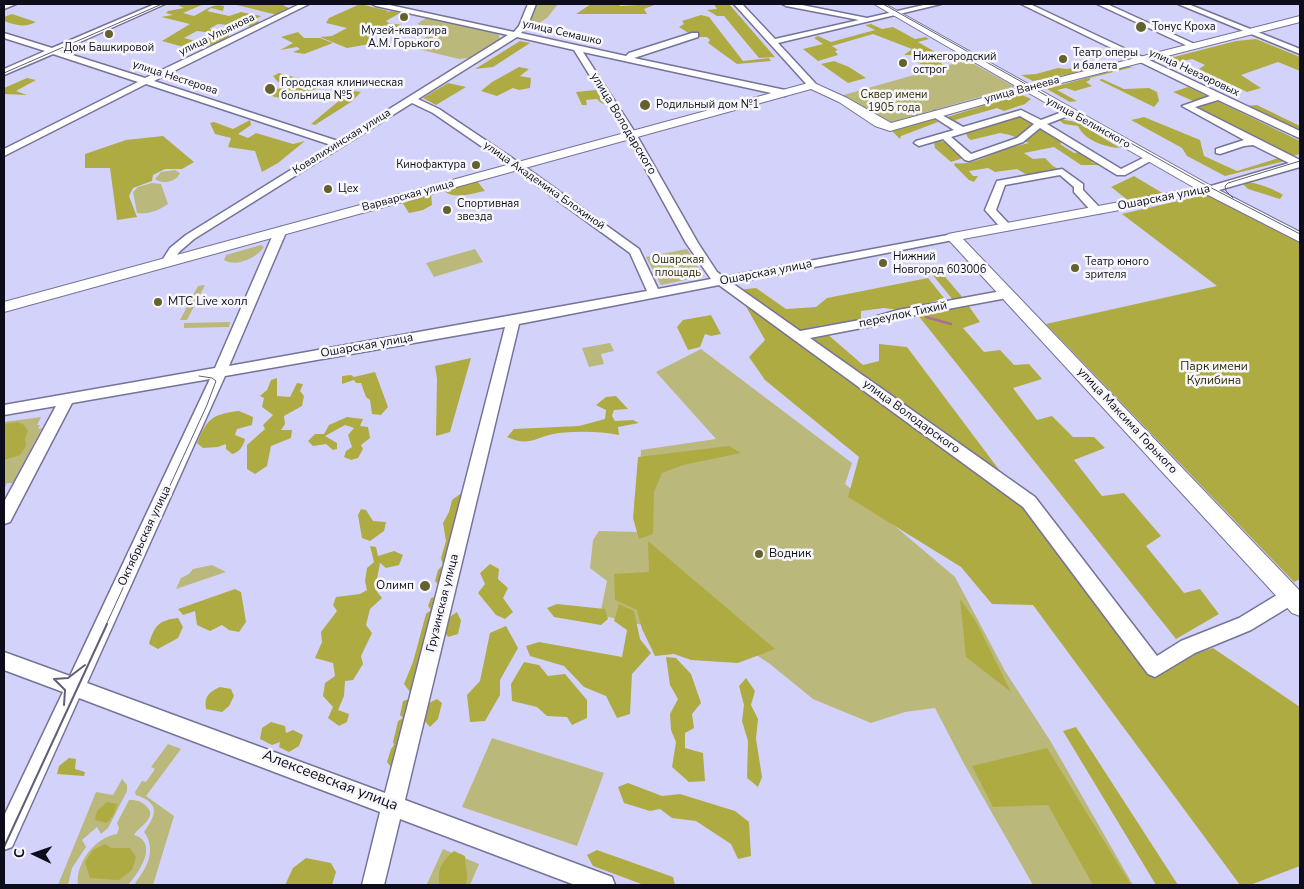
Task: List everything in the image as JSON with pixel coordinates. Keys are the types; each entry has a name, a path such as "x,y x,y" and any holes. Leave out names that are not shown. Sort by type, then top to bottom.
{"main road":[{"name":"улица Белинского","path":"879,4 899,12 1300,238"},
{"name":"улица Белинского","path":"889,4 899,12"},
{"name":"улица Ванеева","path":"812,85 843,100 879,123 890,127 1032,87 1300,19"},
{"name":"Варварская улица","path":"4,307 812,85"},
{"name":"улица Белинского","path":"1032,87 1070,112 1151,158 1300,229"},
{"name":"Ошарская улица","path":"953,237 1213,188"},
{"name":"улица Максима Горького","path":"953,237 1296,601"}],"street":[{"path":"4,7 12,4"},
{"path":"4,72 161,4"},
{"name":"улица Ульянова","path":"4,154 147,81 305,4"},
{"name":"улица Семашко","path":"376,4 785,93"},
{"name":"Ковалихинская улица","path":"167,262 174,250 190,237 516,34 523,27 532,4"},
{"path":"738,4 812,85"},
{"path":"786,4 871,19"},
{"path":"773,42 937,4"},
{"name":"улица Невзоровых","path":"1025,4 1139,60 1300,135"},
{"path":"1101,4 1195,46"},
{"path":"1182,4 1300,52"},
{"name":"улица Нестерова","path":"4,35 339,144"},
{"path":"628,59 632,55 695,35"},
{"name":"улица Володарского","path":"577,48 631,134 692,243 713,275 1029,502 1155,668 1188,647 1296,601"},
{"path":"743,85 758,93 754,100"},
{"path":"1218,97 1187,106 1299,163"},
{"name":"улица Академика Блохиной","path":"411,99 436,111 517,166 635,251 654,294"},
{"path":"955,163 1020,140 1040,124 1070,112"},
{"path":"918,143 1021,113 1121,173 1151,158"},
{"path":"935,114 961,130"},
{"path":"1224,126 1258,116"},
{"path":"944,135 969,158"},
{"path":"1220,151 1243,143 1255,142"},
{"name":"Ошарская улица","path":"1213,188 1299,163"},
{"path":"1006,227 990,210 1001,183 1053,173 1062,172 1079,186 1078,190 1097,211"},
{"name":"Октябрьская улица","path":"4,839 64,682 220,372 281,230"},
{"path":"184,257 182,249 190,237"},
{"name":"Ошарская улица","path":"4,410 514,321 953,237"},
{"name":"переулок Тихий","path":"798,336 872,322 898,314 1007,294"},
{"name":"Грузинская улица","path":"373,885 514,321"},
{"path":"4,517 67,399"},
{"name":"Алексеевская улица","path":"4,661 604,885"}],"green space":[{"path":"176,4 204,4 183,13 194,16 212,7 220,5 224,6 223,11 211,8 207,11 229,16 241,12 261,16 254,20 260,22 252,27 243,25 231,30 227,28 228,25 218,24 209,29 223,32 222,34 197,31 184,38 199,42 208,37 228,34 229,37 213,45 201,44 187,48 162,41 190,24 161,17 173,15 166,13 168,11 184,8"},
{"path":"281,4 291,9 277,15 237,5"},
{"path":"360,4 389,11 385,13 391,11 400,13 386,21 402,25 373,36 375,43 347,48 320,37 332,36 347,28 326,23 329,18"},
{"path":"535,4 558,4 547,18 525,32"},
{"path":"591,4 618,4 620,6 657,4 644,9 647,14 576,14"},
{"path":"714,4 729,4 775,57 759,58 724,16 717,16 707,10 717,9"},
{"path":"12,14 36,22 16,25 4,21 4,17"},
{"path":"701,15 709,17 743,61 769,58 771,61 737,64 708,43 710,40 707,37 695,37 679,27 684,24 682,21"},
{"path":"426,18 498,34 500,39 469,58 459,59 410,47 439,29 417,24"},
{"path":"871,24 882,29 893,27 915,39 926,37 929,39 918,42 944,57 936,60 944,65 914,74 912,73 926,67 917,62 919,58 915,55 904,55 912,49 873,34 832,46 838,50 835,51 838,55 818,61 803,49 823,44 814,38 818,36 831,42 875,30 865,25"},
{"path":"298,32 304,38 320,38 333,43 304,54 293,52 300,49 297,47 280,50 293,43 281,37"},
{"path":"1256,39 1300,57 1300,71 1278,62 1241,75 1261,88 1247,92 1199,69 1205,65 1192,59 1178,62 1170,58 1236,41"},
{"path":"520,41 530,43 493,67 475,69"},
{"name":"Сквер имени 1905 года","path":"967,60 1015,87 885,124 840,96"},
{"path":"834,61 849,67 866,78 848,83 821,64"},
{"path":"1084,66 1091,70 1033,81 1021,75 1036,74 1058,68 1067,69"},
{"path":"519,67 529,69 520,76 531,78 530,88 519,90 513,88 497,96 481,91 492,82"},
{"path":"1125,67 1133,67 1090,78 1086,82 1092,86 1075,91 1066,88 1057,90 1077,101 1070,102 1047,89"},
{"path":"279,73 307,82 322,80 327,82 311,92 291,99 265,94 292,86 293,83 278,82 273,76"},
{"path":"27,78 36,80 16,91 27,95 4,94 4,88"},
{"path":"1102,79 1124,89 1149,88 1157,92 1159,101 1154,107 1099,80"},
{"path":"448,83 466,87 436,105 423,98"},
{"path":"1188,87 1300,141 1300,154 1289,157 1191,107 1193,101 1173,92"},
{"path":"596,90 604,104 597,99 586,100 587,105 582,105 576,92"},
{"path":"355,91 361,92 351,102 315,125 311,124 346,95"},
{"path":"1020,94 1031,99 1025,104 1004,111 997,108 955,120 964,126 961,128 944,118"},
{"path":"1257,105 1300,126 1300,131 1245,106"},
{"path":"1013,113 1064,140 1060,144 1074,153 1082,152 1098,160 1091,162 1101,165 1081,165 1054,147 1024,153 1033,159 1045,158 1062,171 1029,176 1017,169 995,172 988,168 969,171 973,176 978,176 974,182 969,180 954,165 955,163 969,162 992,155 1012,145 1029,143 1000,133 971,140 965,131"},
{"path":"1144,117 1200,140 1204,156 1237,171 1282,157 1289,160 1225,176 1187,156 1182,148 1131,120"},
{"path":"934,119 938,122 901,136 900,139 891,130"},
{"path":"1058,119 1077,122 1120,148 1096,142 1085,136 1078,126 1064,124"},
{"path":"250,120 251,125 238,134 248,138 256,133 293,144 305,141 278,163 262,172 255,151 228,147 231,138 215,134 210,123 214,122 233,129"},
{"path":"163,136 194,162 182,169 165,169 153,175 152,181 133,188 129,196 137,217 117,220 110,168 85,168 85,154 126,140"},
{"path":"939,141 947,142 963,158 951,162 935,148 934,143"},
{"path":"175,170 180,173 176,179 162,182 155,179 161,172"},
{"path":"1134,176 1164,194 1129,201 1111,187"},
{"path":"477,181 485,191 453,195 444,191"},
{"path":"1249,182 1267,187 1283,195 1280,199 1248,189 1243,184"},
{"path":"152,183 161,184 168,204 153,212 137,213 133,192 138,187"},
{"path":"431,194 432,205 423,210 409,213 402,202"},
{"name":"Парк имени Кулибина","path":"1208,194 1300,243 1300,579 1294,582 1046,324 1217,286 1122,214"},
{"path":"261,245 264,247 252,258 234,263 224,260 226,255"},
{"path":"475,249 483,262 434,277 426,263"},
{"name":"Ошарская площадь","path":"687,249 704,276 661,285 646,257"},
{"path":"941,272 964,299 953,300 932,274"},
{"path":"928,278 944,298 906,311 884,308 861,311 861,321 818,326 863,365 879,361 879,344 907,347 1141,659 1153,668 1213,648 1300,707 1300,866 1250,885 1240,885 1033,605 992,604 961,567 848,497 859,457 765,380 749,357 765,340 744,303 727,291 756,288 786,309 816,307 827,298"},
{"path":"205,285 187,320 180,320 198,286"},
{"path":"968,305 980,322 963,328 984,352 1000,350 1014,365 1029,364 1042,379 1013,388 1037,420 1052,416 1073,437 1094,437 1105,448 1074,460 1102,496 1124,493 1161,536 1146,546 1184,593 1200,589 1219,614 1176,639 917,314"},
{"path":"711,315 721,334 711,336 705,334 700,347 688,350 677,327 683,320"},
{"path":"230,322 229,327 184,328 184,323"},
{"path":"610,343 614,351 601,354 604,364 589,367 582,348"},
{"name":"Водник","path":"701,349 852,463 845,484 955,577 1005,671 1051,742 1133,885 1033,885 963,762 935,708 905,712 871,723 813,699 770,664 749,650 600,615 607,581 590,568 593,540 599,531 638,532 641,450 716,439 656,372"},
{"path":"471,358 450,432 436,436 437,379 435,366"},
{"path":"375,372 388,407 381,415 372,414 370,400 366,397 361,383 356,383 354,380 342,384 342,376 351,375 354,377"},
{"path":"277,378 277,396 290,397 297,383 303,384 300,391 304,396 302,406 284,416 285,424 281,430 292,430 291,438 271,446 267,466 255,474 247,469 247,445 265,429 263,425 273,415 262,407 264,398 260,396 267,390 271,380"},
{"path":"616,396 628,409 614,410 612,416 615,421 633,420 639,423 618,427 619,435 597,432 567,432 551,434 527,441 507,437 514,429 579,426 605,419 606,410 596,405 606,397"},
{"path":"239,411 253,417 252,425 237,429 235,435 245,439 237,452 232,454 226,449 226,444 218,447 203,448 197,443 204,428 212,419 222,414"},
{"path":"41,417 37,425 40,425 38,429 42,428 13,483 7,483 4,489 4,422"},
{"path":"347,417 363,419 360,426 368,427 370,438 361,445 363,449 358,458 351,460 344,457 346,451 352,447 348,435 354,428 345,425 325,436 337,443 337,449 333,450 326,444 313,446 308,441 315,434 324,434 329,425"},
{"path":"18,422 24,425 28,431 25,439 26,446 20,455 4,460 4,424"},
{"path":"729,446 741,453 683,465 662,473 654,492 653,534 639,539 633,518 638,457"},
{"path":"464,491 439,585 435,581 438,570 443,565 441,558 446,541 443,523 449,512 452,500"},
{"path":"361,509 366,510 373,521 386,522 384,531 370,541 362,538 358,515"},
{"path":"648,541 775,649 738,663 691,660 674,654 655,656 642,629 637,610 615,600 614,574 649,572"},
{"path":"370,546 376,547 378,556 394,551 403,555 399,565 386,568 380,563 375,589 382,598 370,609 366,625 372,633 361,656 363,664 353,680 345,681 344,696 338,710 349,714 347,722 339,726 328,718 333,707 323,696 325,683 335,676 333,663 315,658 322,642 321,632 337,611 333,605 336,597 360,594 367,590 365,581 367,568 374,562"},
{"path":"490,564 499,569 498,579 508,588 503,598 513,612 505,619 496,615 478,593 485,584 480,573"},
{"path":"212,565 226,572 176,589 181,578 189,574 193,569"},
{"path":"235,589 241,592 246,622 239,632 229,630 222,625 210,631 197,625 195,611 183,615 178,609"},
{"path":"437,596 417,688 410,692 404,684 413,662 426,614 431,610 428,606 431,598"},
{"path":"960,599 975,620 1011,692 966,657"},
{"path":"557,604 605,609 608,619 601,625 554,617 547,608"},
{"path":"619,604 634,611 640,639 651,653 632,674 630,714 617,718 606,696 584,687 564,666 530,656 526,646 539,642 622,657 627,630 614,621"},
{"path":"457,612 461,621 458,634 448,637 443,629 445,620"},
{"path":"178,618 183,627 178,638 158,649 149,644 158,625 166,620"},
{"path":"506,626 518,648 500,680 500,695 485,721 470,722 467,695 480,681 490,633"},
{"path":"666,657 676,658 691,674 701,703 692,714 694,728 685,733 685,748 703,753 705,781 689,782 672,767 676,742 671,730 670,714 678,699 670,685"},
{"path":"524,662 539,665 548,676 565,674 587,700 587,718 572,725 567,717 547,716 537,707 512,701 511,684"},
{"path":"746,678 755,691 751,705 758,719 756,739 762,777 758,787 747,778 748,741 742,721 744,705 739,686"},
{"path":"220,687 231,689 234,696 229,706 222,712 206,709 208,695"},
{"path":"410,699 403,739 397,746 401,753 398,762 390,766 387,762 394,745 398,721 403,718 400,715 403,701"},
{"path":"437,699 442,703 438,719 430,727 424,720 429,703"},
{"path":"271,722 285,726 286,733 293,730 303,735 299,746 289,752 279,747 280,742 272,745 260,739 262,728"},
{"path":"1076,727 1178,885 1156,885 1063,731"},
{"path":"492,738 604,773 577,846 462,807"},
{"path":"168,744 181,749 146,796 174,816 153,885 138,885 135,883 149,859 150,845 144,832 152,820 154,810 153,805 136,795 135,792 142,781 146,782 155,769 151,767"},
{"path":"1047,748 1131,885 1093,885 1048,805 993,807 972,766"},
{"path":"69,758 76,759 75,769 85,772 84,776 57,774 59,766"},
{"path":"122,779 127,785 127,791 108,828 101,834 97,827 82,840 86,847 72,868 68,885 58,885 96,792 113,795"},
{"path":"628,783 662,796 680,794 735,811 749,822 751,856 738,859 731,844 696,821 672,818 660,809 650,811 624,803 618,787"},
{"path":"129,800 141,802 150,811 149,819 134,835 142,839 146,851 137,874 128,885 78,885 78,877 83,860 101,840 117,834 119,828 117,823"},
{"path":"107,802 117,804 114,814 107,823 95,820 97,811"},
{"path":"105,844 111,848 130,848 136,857 132,870 119,880 90,878 85,862 93,850"},
{"path":"443,849 479,864 470,885 427,884"},
{"path":"597,850 673,877 675,885 644,885 593,866 587,855"},
{"path":"454,851 465,856 466,885 440,885 439,875 441,866"},
{"path":"306,858 331,863 336,872 332,885 285,885 293,868"}],"waterway":[{"path":"926,317 951,324"}],"tram line":[{"path":"4,73 162,4"},
{"path":"883,4 1200,182 1300,234"},
{"path":"1233,198 1226,191 1225,186 1228,183 1300,161"},
{"path":"106,625 207,405 216,381 212,378 199,376"},
{"path":"4,847 107,624"},
{"path":"64,705 65,690 54,679 68,678 85,665"}],"place":[{"name":"Музей-квартира А.М. Горького","path":"404,17"},
{"name":"Тонус Кроха","path":"1141,27"},
{"name":"Дом Башкировой","path":"109,34"},
{"name":"Театр оперы и балета","path":"1063,59"},
{"name":"Нижегородский острог","path":"903,63"},
{"name":"Городская клиническая больница №5","path":"270,89"},
{"name":"Родильный дом №1","path":"645,105"},
{"name":"Кинофактура","path":"476,165"},
{"name":"Цех","path":"328,189"},
{"name":"Спортивная звезда","path":"447,210"},
{"name":"Нижний Новгород 603006","path":"883,263"},
{"name":"Театр юного зрителя","path":"1075,268"},
{"name":"МТС Live холл","path":"158,302"},
{"name":"Водник","path":"759,554"},
{"name":"Олимп","path":"425,586"}]}
